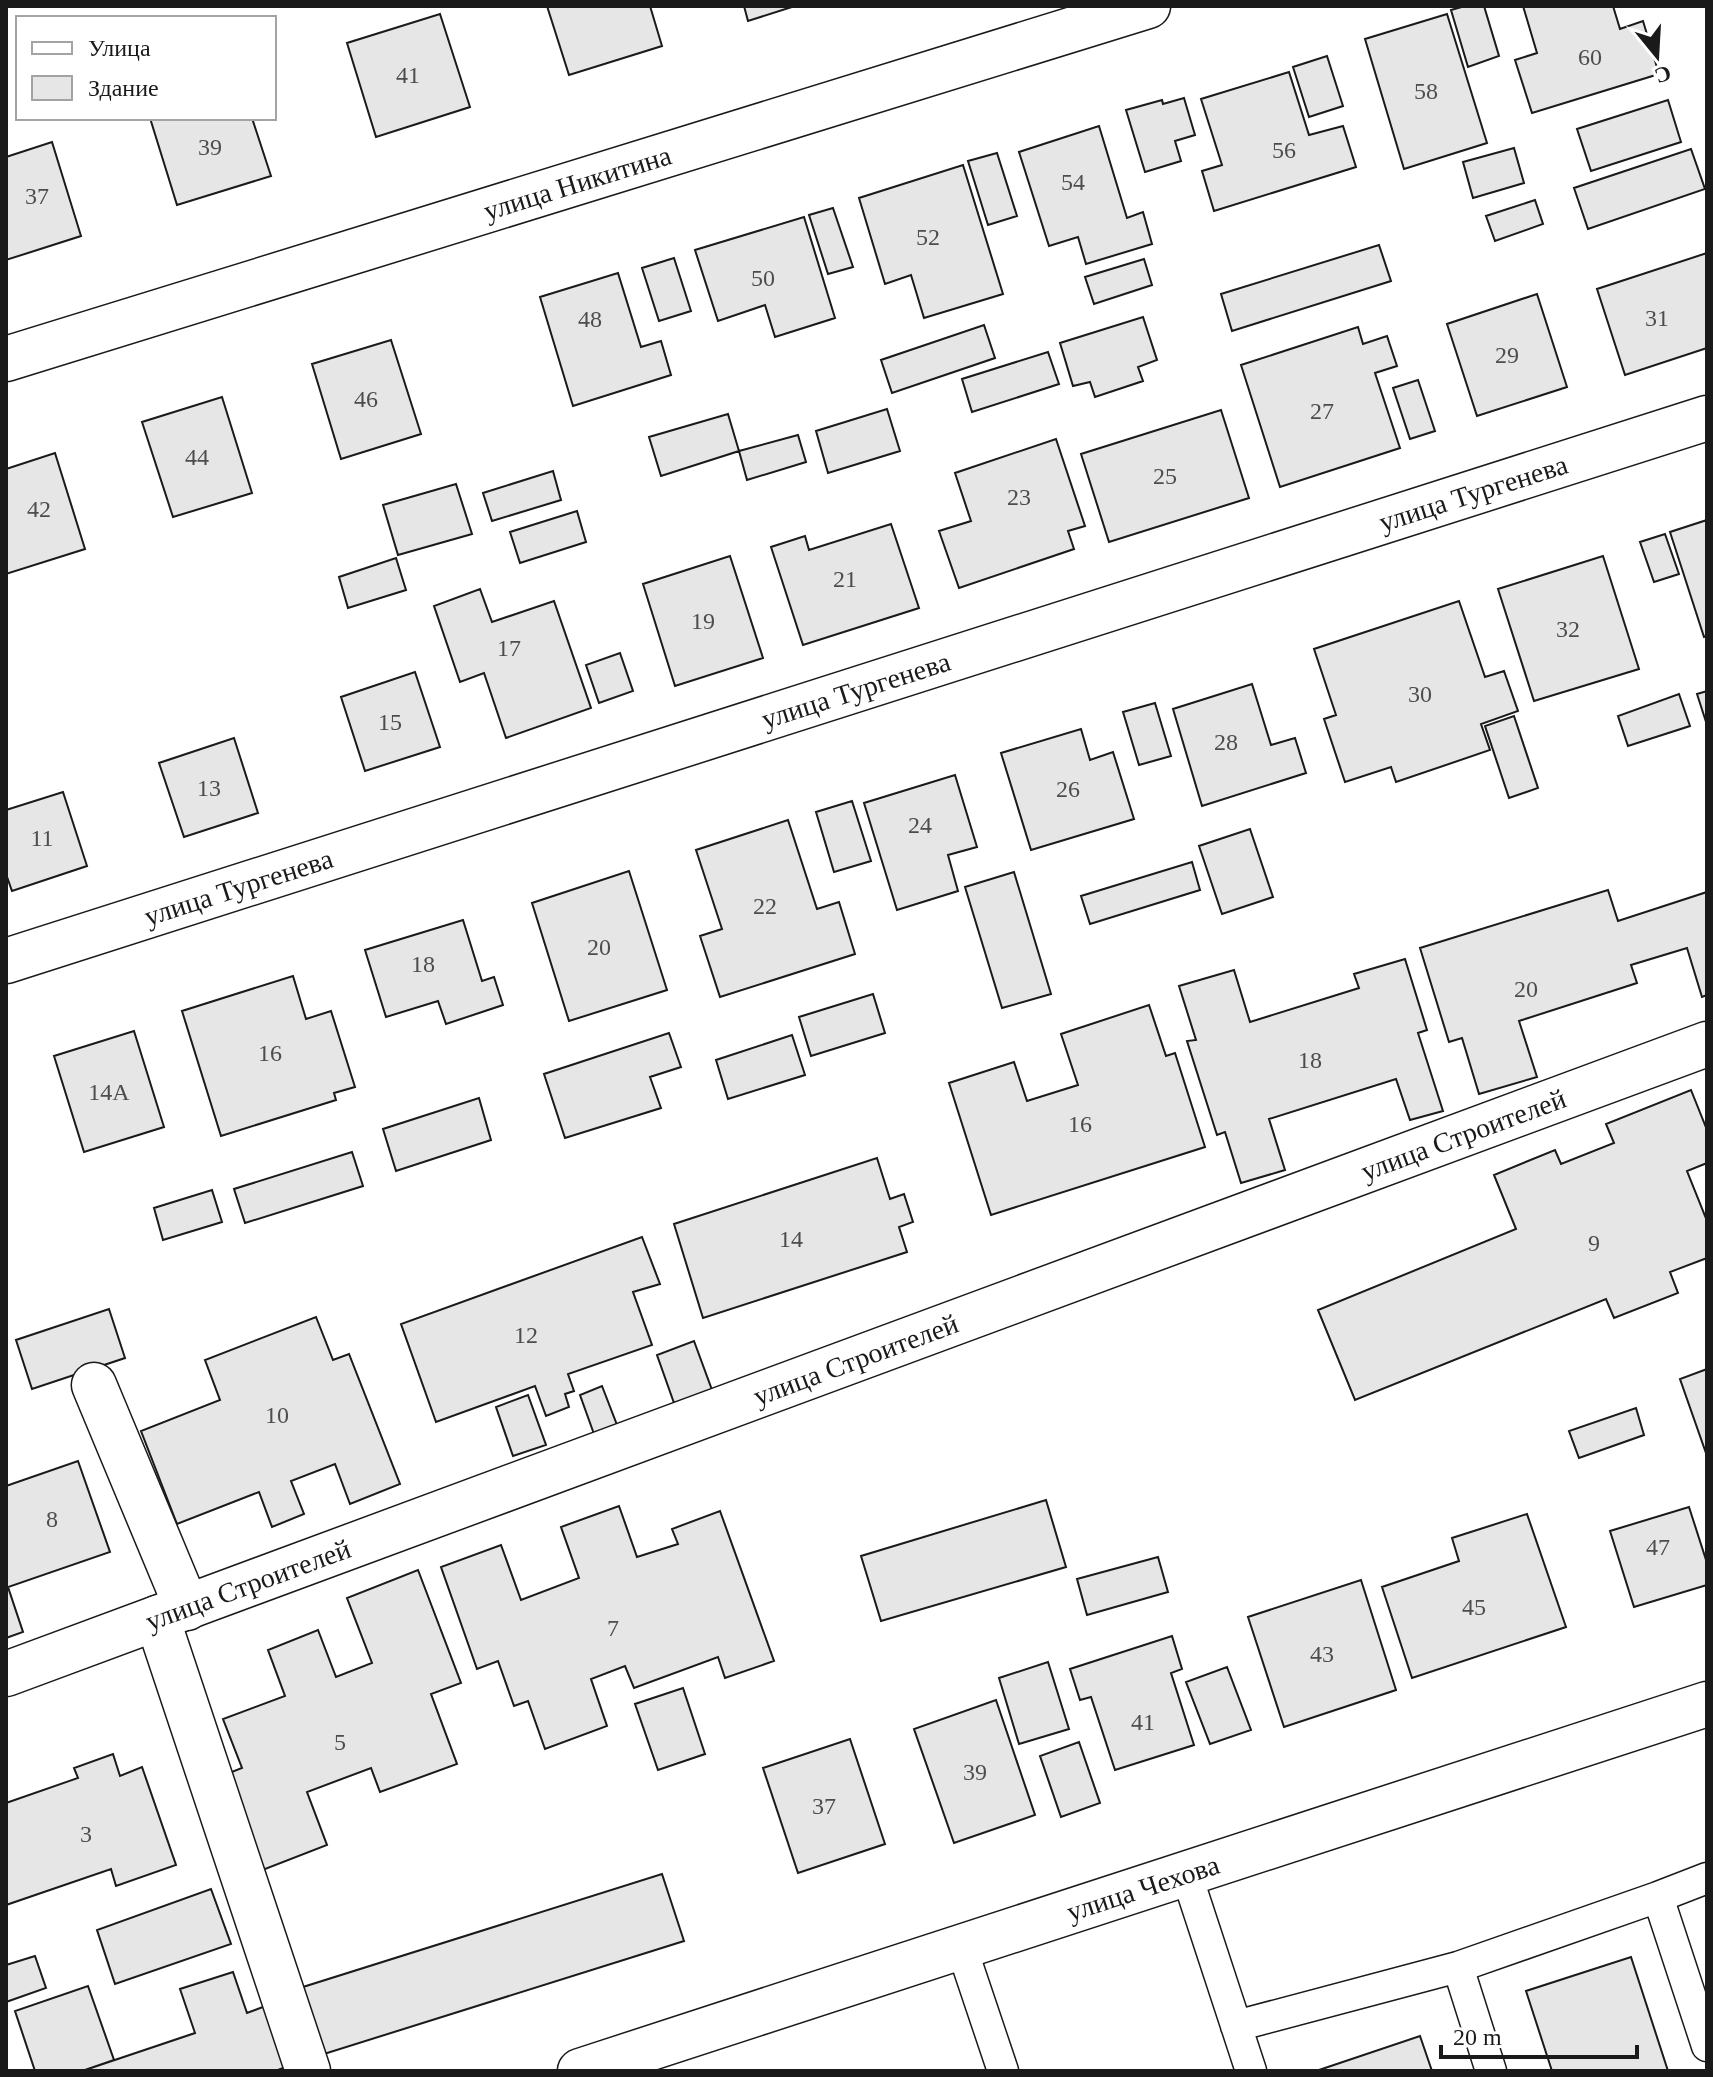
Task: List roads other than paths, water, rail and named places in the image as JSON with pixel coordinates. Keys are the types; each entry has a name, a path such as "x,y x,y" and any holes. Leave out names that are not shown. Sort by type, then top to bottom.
{"street":[{"name":"улица Никитина","path":"6,359 1148,6"},
{"name":"улица Тургенева","path":"6,961 1707,418"},
{"name":"улица Строителей","path":"6,1674 1707,1044"},
{"path":"94,1385 172,1613 308,2071"},
{"name":"улица Чехова","path":"580,2071 1707,1704"}],"lane":[{"path":"1186,1873 1251,2071"},
{"path":"1236,2026 1458,1967 1707,1878"},
{"path":"1658,1897 1707,2046"},
{"path":"961,1946 1003,2071"},
{"path":"1458,1967 1491,2071"}]}
